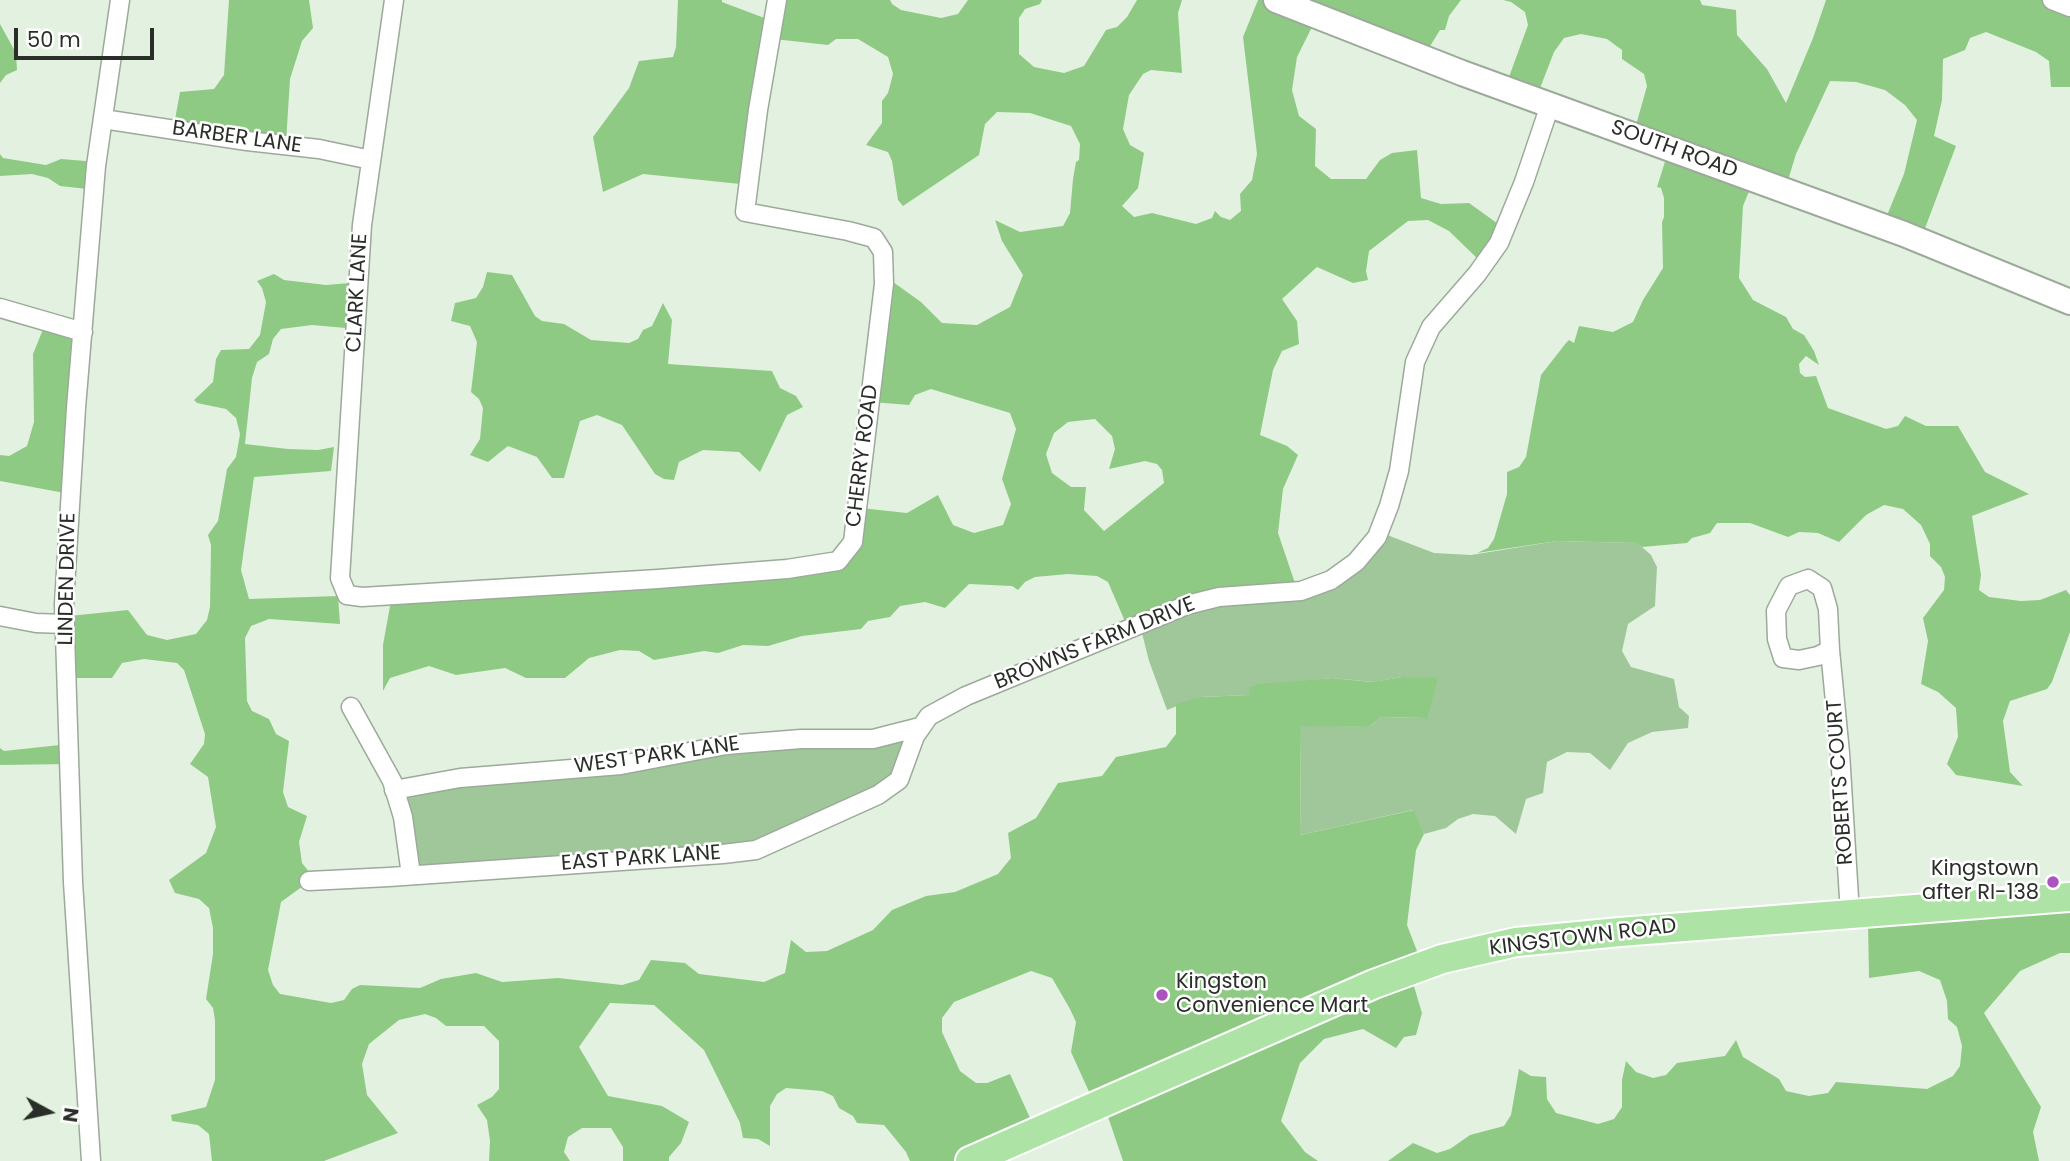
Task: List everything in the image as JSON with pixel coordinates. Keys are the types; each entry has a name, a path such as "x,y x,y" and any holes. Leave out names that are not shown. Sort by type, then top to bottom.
{"main road":[{"name":"KINGSTOWN ROAD","path":"970,1161 1374,984 1441,959 1516,942 2070,897"}],"street":[{"name":"LINDEN DRIVE","path":"91,1161 73,881 66,578 96,166 120,0"},
{"name":"CLARK LANE","path":"345,587 340,578 362,225 394,0"},
{"name":"CHERRY ROAD","path":"345,587 347,595 362,597 658,579 838,561 853,542 884,284 883,251 874,238 745,212 758,110 777,0"},
{"name":"SOUTH ROAD","path":"1276,0 1550,105 1904,234 2070,302"},
{"path":"2052,0 2070,7"},
{"name":"BROWNS FARM DRIVE","path":"920,727 929,716 966,696 1187,605 1219,597 1301,590 1331,580 1356,562 1377,537 1389,506 1399,471 1416,362 1431,327 1477,274 1499,243 1524,182 1550,105"},
{"name":"BARBER LANE","path":"103,118 247,141 319,149 371,160"},
{"path":"0,308 83,331"},
{"name":"ROBERTS COURT","path":"1830,650 1799,660 1783,658 1777,639 1776,611 1789,586 1808,579 1822,588 1828,609 1850,914"},
{"path":"0,616 36,623 65,624"},
{"path":"351,707 392,781 403,817 411,875"},
{"name":"WEST PARK LANE","path":"394,790 460,778 621,765 726,745 873,739 920,727"},
{"name":"EAST PARK LANE","path":"309,881 756,850 878,795 899,780 920,727"}],"green space":[{"path":"229,0 309,0 313,28 302,41 290,79 286,143 174,125 180,92 214,89 224,75"},
{"path":"678,0 722,0 775,22 779,0 890,0 901,10 941,18 958,14 968,0 1042,0 1040,4 1025,9 1019,18 1019,54 1034,67 1064,73 1084,66 1106,30 1117,27 1137,0 1182,0 1178,13 1182,73 1151,70 1143,74 1129,95 1123,129 1130,145 1144,153 1138,188 1122,206 1134,217 1152,213 1196,224 1212,218 1215,211 1230,220 1241,211 1240,194 1252,180 1257,154 1243,37 1258,0 1461,0 1449,16 1445,30 1440,30 1424,56 1317,17 1297,57 1292,90 1299,116 1316,129 1315,166 1331,179 1366,179 1380,160 1392,153 1417,150 1421,198 1441,204 1469,203 1501,226 1482,263 1449,231 1428,220 1408,221 1369,251 1366,271 1368,280 1353,283 1317,267 1282,299 1297,321 1299,344 1282,351 1273,370 1260,435 1287,446 1298,455 1283,489 1278,533 1297,589 1230,596 1127,626 1108,582 1097,576 1068,574 1035,577 1025,582 1018,590 1012,586 969,584 945,608 925,602 900,606 890,617 868,621 861,629 802,636 768,646 743,645 718,653 704,651 654,660 639,651 620,650 589,658 565,678 526,678 505,668 456,675 429,666 390,678 383,691 383,645 392,595 838,560 861,508 907,513 938,495 953,525 974,533 1003,525 1011,504 1002,479 1016,429 1010,413 931,389 915,395 909,405 872,402 886,277 921,302 942,323 977,325 1010,307 1023,275 1002,241 995,220 1020,232 1063,226 1070,213 1073,179 1076,162 1079,160 1080,144 1071,126 1030,113 997,112 985,124 979,155 903,206 898,200 888,152 866,145 882,123 882,101 888,93 893,74 888,57 858,39 836,39 828,45 774,39 750,185 643,174 603,192 593,137 629,88 639,61 673,57 676,47","holes":["1095,419 1112,436 1115,449 1109,469 1145,461 1157,464 1162,470 1164,483 1104,531 1084,510 1086,487 1071,487 1052,473 1046,454 1054,433 1068,422"]},
{"path":"1503,0 1700,0 1702,5 1736,10 1737,35 1767,69 1786,103 1826,0 2056,0 2070,6 2070,87 2051,87 2049,61 2036,52 1986,32 1970,38 1965,50 1943,59 1942,100 1934,136 1956,146 1924,231 1883,225 1904,174 1917,120 1905,105 1885,90 1856,82 1830,81 1796,154 1785,190 1753,182 1743,206 1739,278 1753,300 1786,317 1793,329 1804,335 1819,365 1806,356 1799,364 1800,373 1805,377 1816,376 1828,408 1886,429 1898,426 1905,416 1926,426 1958,426 1985,472 2029,494 1972,516 1981,575 1979,590 1989,597 2021,601 2040,600 2066,590 2070,595 2070,632 2052,682 2047,689 2010,701 2003,721 2010,772 2023,786 1956,775 1947,764 1958,737 1956,708 1938,692 1921,684 1928,641 1923,618 1944,590 1945,577 1941,567 1930,556 1930,544 1921,525 1903,509 1884,505 1866,515 1839,542 1818,533 1799,532 1788,537 1750,523 1717,523 1710,533 1692,538 1687,543 1642,547 1636,543 1557,541 1477,553 1488,548 1494,539 1507,494 1507,472 1519,467 1526,457 1541,375 1569,340 1574,343 1579,326 1613,332 1633,322 1663,268 1664,198 1661,188 1657,187 1669,149 1634,132 1647,86 1644,74 1622,59 1622,50 1607,39 1581,34 1564,38 1554,52 1537,96 1506,85 1528,25 1525,12"},
{"path":"0,24 16,53 17,70 6,75 0,83"},
{"path":"0,154 3,158 46,165 61,159 98,162 96,190 60,186 48,178 32,174 0,176"},
{"path":"487,272 512,275 535,316 542,321 564,324 591,340 629,343 638,339 643,330 652,326 663,303 672,320 668,364 772,371 780,388 796,396 803,407 787,415 760,472 739,452 703,450 679,462 674,480 664,479 655,474 622,425 597,415 580,421 564,478 552,478 537,457 508,446 488,462 470,455 480,439 483,408 479,399 471,392 477,342 470,326 451,321 455,303 476,298 483,287"},
{"path":"274,274 284,280 326,285 361,282 357,329 312,325 281,329 273,339 269,354 257,362 252,378 245,444 288,449 318,450 334,447 331,471 254,477 241,570 249,599 338,596 340,624 269,619 251,626 245,638 247,701 252,711 269,719 276,734 289,741 283,792 288,807 307,816 299,842 302,863 314,878 281,902 268,970 273,985 280,994 331,1003 344,1000 352,989 360,985 420,988 441,979 476,973 502,982 558,978 622,985 639,980 651,960 685,963 699,974 764,982 785,973 791,940 806,952 827,951 873,930 892,910 926,896 955,892 998,874 1011,858 1008,833 1036,818 1058,783 1102,776 1116,757 1166,747 1176,734 1176,704 1200,697 1249,695 1249,686 1259,684 1332,678 1372,682 1402,677 1438,678 1427,720 1381,717 1369,727 1301,726 1300,835 1414,810 1424,834 1416,850 1407,925 1422,964 1410,973 1422,1013 1416,1035 1404,1037 1396,1048 1363,1029 1324,1039 1300,1063 1281,1121 1305,1152 1318,1161 1123,1161 1104,1105 1095,1105 1071,1052 1076,1022 1070,1009 1052,978 1031,971 954,1002 942,1018 942,1032 960,1071 976,1083 987,1083 1010,1074 1036,1131 973,1161 910,1161 884,1125 857,1123 853,1116 839,1108 833,1096 822,1091 786,1088 777,1094 770,1106 770,1146 758,1139 743,1138 740,1123 704,1050 654,1005 610,1003 579,1047 608,1096 662,1106 689,1122 681,1143 669,1157 669,1161 623,1161 623,1147 611,1128 582,1128 568,1137 564,1152 570,1161 489,1161 487,1120 477,1105 492,1097 499,1089 499,1041 484,1026 446,1026 425,1014 399,1020 369,1044 362,1064 367,1095 398,1133 324,1161 212,1161 209,1134 198,1125 172,1121 171,1115 206,1107 215,1080 215,1020 213,1008 206,999 213,954 213,928 209,908 199,899 175,893 169,880 206,853 216,827 208,777 190,764 204,744 205,734 184,670 177,663 144,659 122,663 112,678 71,678 69,616 128,610 147,635 167,640 196,634 207,620 210,607 211,545 208,535 218,521 227,469 236,457 240,434 236,418 226,409 194,400 213,382 216,359 221,350 249,349 260,335 266,302 257,281"},
{"path":"46,322 79,329 70,494 0,481 0,455 9,456 27,446 34,422 33,354"},
{"path":"1382,533 1434,553 1471,555 1557,541 1636,543 1651,555 1657,567 1655,606 1628,624 1622,651 1631,667 1674,679 1679,707 1689,716 1688,728 1652,732 1628,743 1610,770 1590,753 1567,752 1547,762 1543,793 1526,799 1516,834 1495,816 1473,814 1458,819 1446,828 1424,834 1413,810 1300,835 1301,725 1369,727 1381,717 1424,718 1402,677 1373,682 1332,678 1249,686 1249,695 1200,697 1167,710 1149,661 1140,625 1181,608 1303,589"},
{"path":"920,727 899,780 756,850 411,875 394,790"},
{"path":"69,744 71,764 0,765 0,748 4,751"},
{"path":"2070,895 2070,953 2060,953 2020,971 1984,1013 2041,1107 2033,1132 2039,1161 1388,1161 1413,1143 1437,1153 1450,1149 1470,1135 1504,1126 1511,1115 1519,1069 1531,1076 1546,1077 1547,1099 1556,1113 1598,1124 1614,1119 1622,1107 1622,1080 1626,1061 1636,1072 1653,1078 1666,1075 1677,1063 1725,1056 1736,1040 1743,1057 1779,1079 1786,1091 1809,1096 1828,1093 1836,1082 1927,1089 1953,1076 1960,1066 1962,1046 1957,1027 1948,1019 1947,1001 1940,980 1919,971 1869,978 1868,924"}],"place":[{"name":"Kingstown after RI-138","path":"2053,882"},
{"name":"Kingston Convenience Mart","path":"1162,995"}]}
